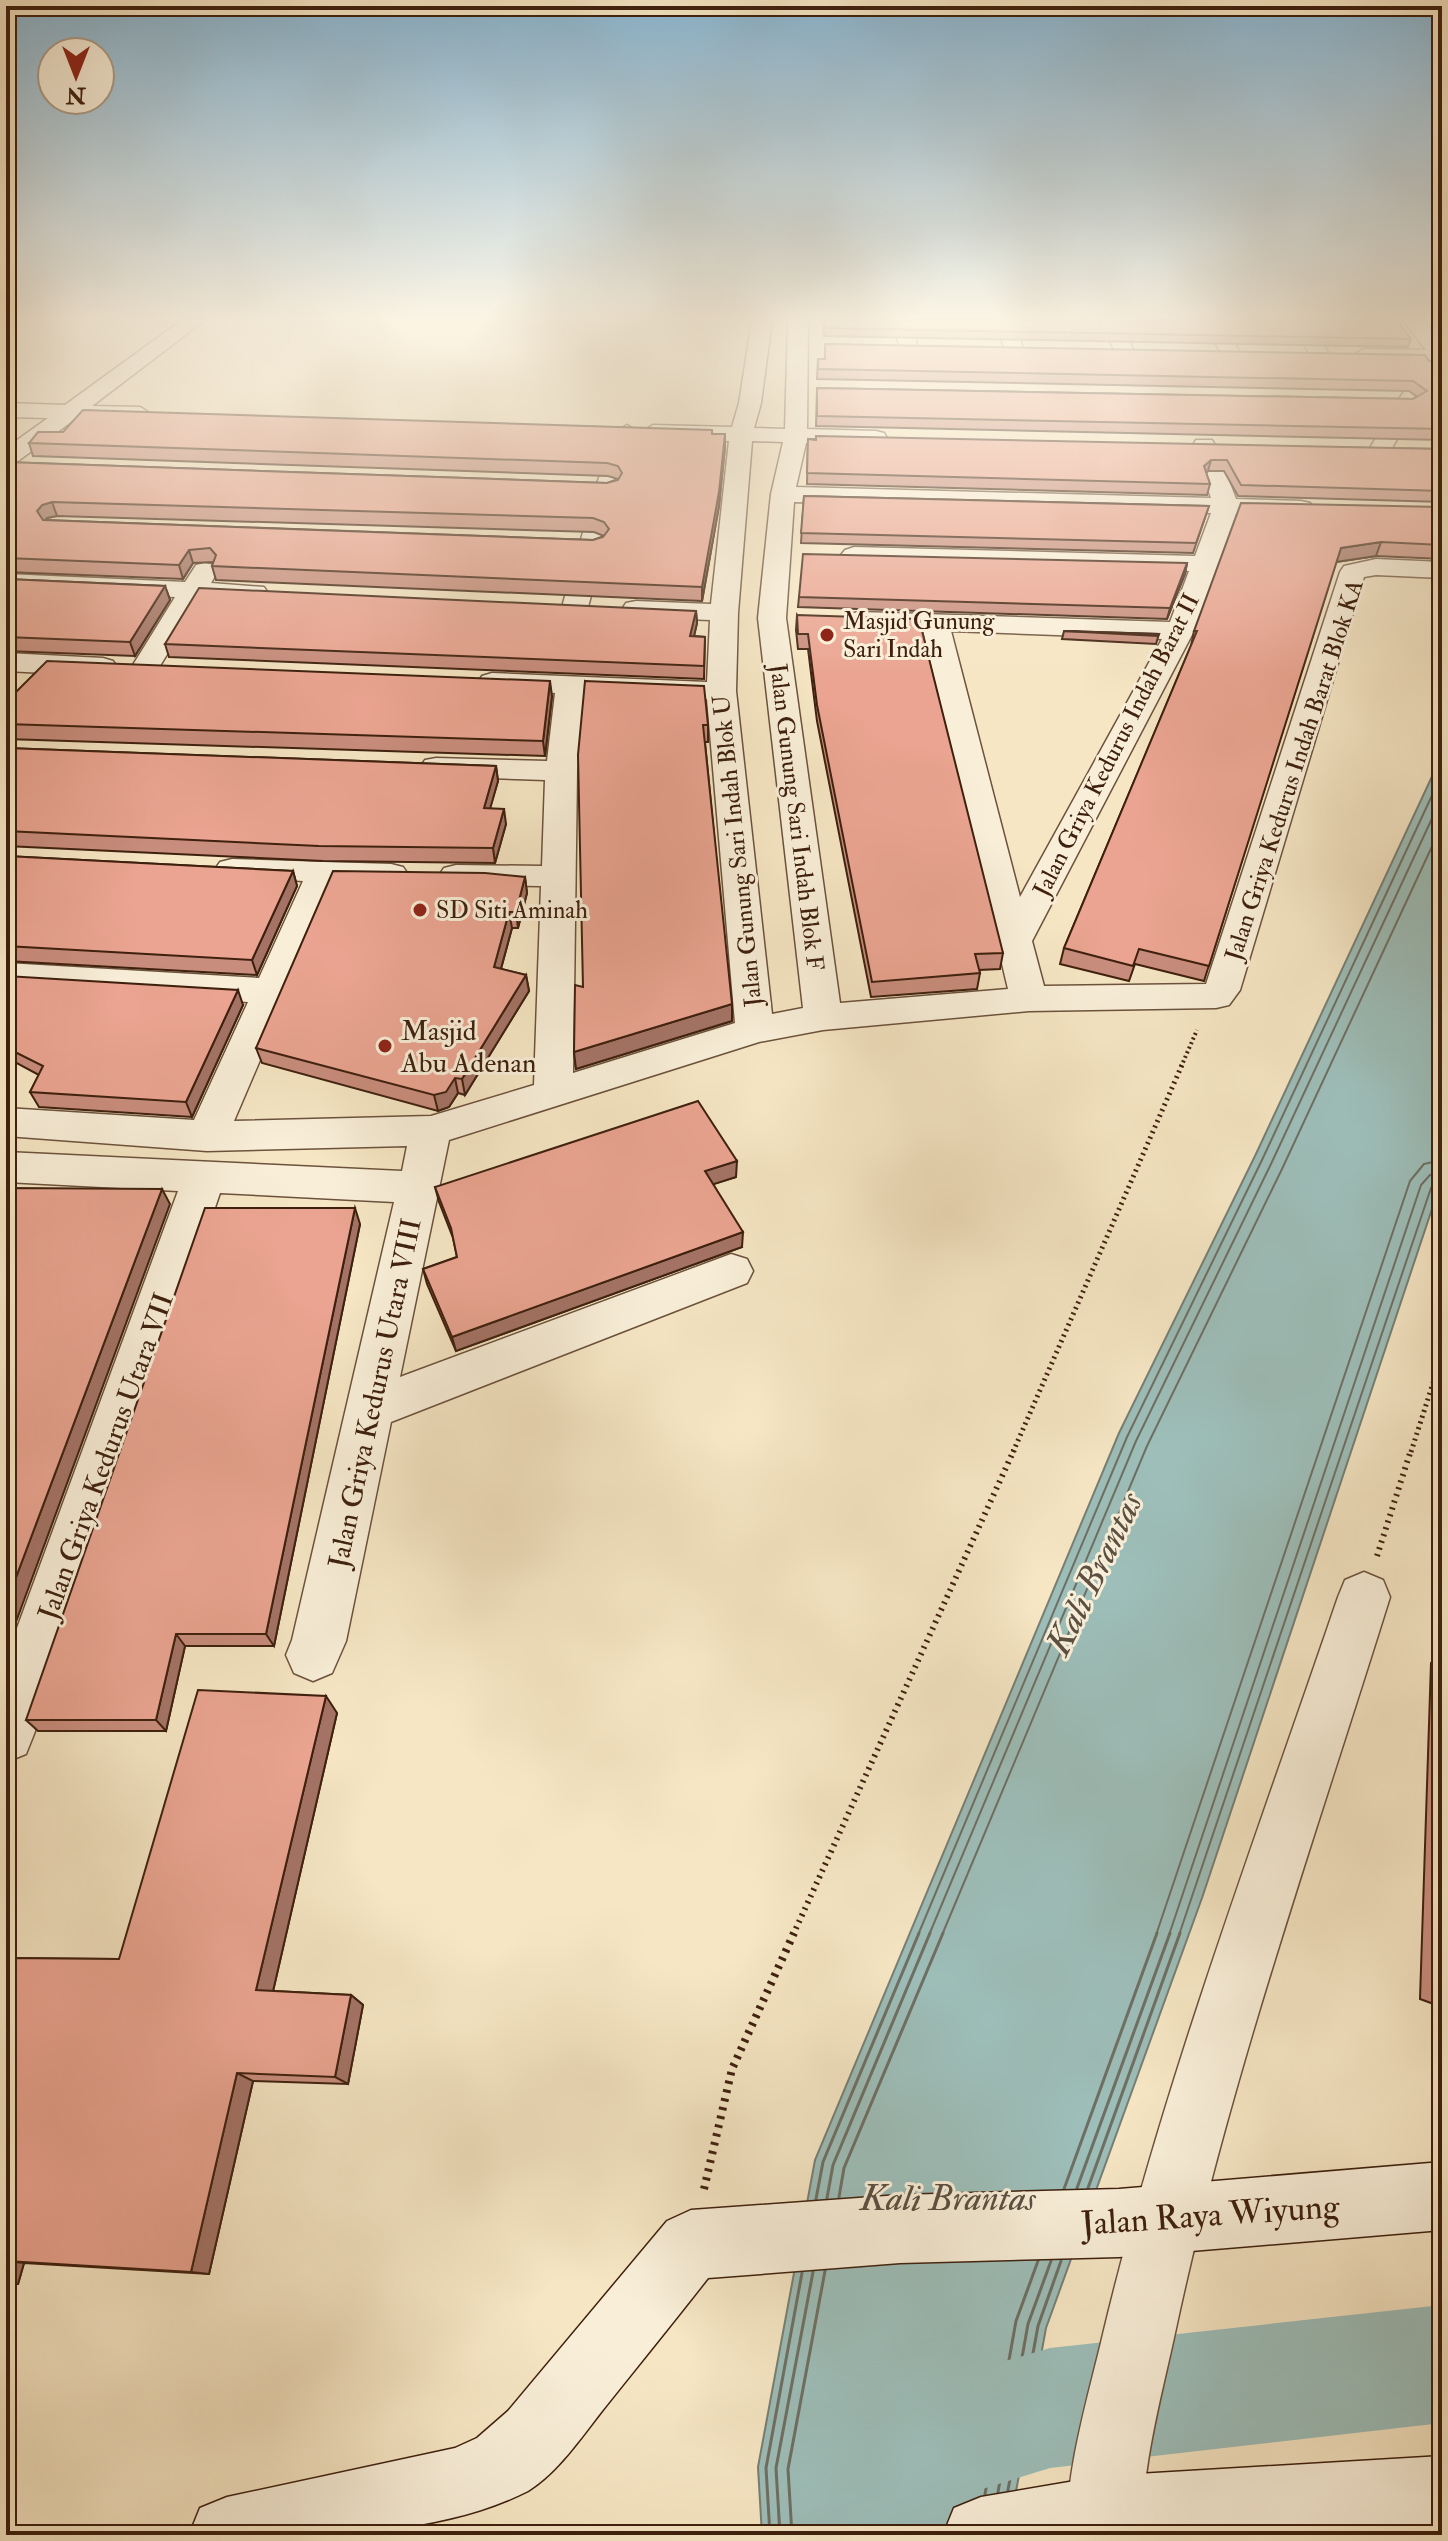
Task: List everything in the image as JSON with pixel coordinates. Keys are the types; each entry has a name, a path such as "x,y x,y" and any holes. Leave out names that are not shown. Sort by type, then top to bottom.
{"street":[{"path":"6,459 33,439"},
{"path":"575,607 594,543 618,439"},
{"name":"Jalan Gunung Sari Indah Blok U","path":"741,439 724,613 721,691 755,1030"},
{"name":"Jalan Gunung Sari Indah Blok F","path":"795,439 783,494 778,553 823,1017"},
{"path":"1381,448 1386,439"},
{"path":"1208,446 1226,506"},
{"path":"1352,448 1412,449"},
{"path":"6,465 31,466"},
{"path":"577,485 608,486"},
{"path":"783,494 1319,509"},
{"name":"Jalan Griya Kedurus Indah Barat II","path":"1014,941 1180,631 1226,506"},
{"path":"562,541 594,543"},
{"path":"778,553 1207,564"},
{"path":"145,668 215,554"},
{"name":"Jalan Griya Kedurus Indah Barat Blok KA","path":"1211,998 1222,990 1353,572 1376,567 1442,570"},
{"path":"9,570 192,591 288,595"},
{"path":"543,605 724,613"},
{"path":"831,619 1180,631"},
{"path":"935,622 1029,999"},
{"path":"6,662 177,669"},
{"path":"15,693 43,665"},
{"path":"460,681 721,691"},
{"path":"553,1093 561,771 570,685"},
{"path":"402,765 561,771"},
{"path":"196,867 323,874 558,876"},
{"name":"Jalan Griya Kedurus Utara VII","path":"6,1734 206,1157 270,991 323,874"},
{"path":"6,975 270,991"},
{"path":"6,1167 206,1157 431,1131 755,1030 823,1017 1029,999 1211,998"},
{"path":"6,1122 206,1157 418,1187"},
{"name":"Jalan Griya Kedurus Utara VIII","path":"313,1655 319,1641 373,1408 431,1131"},
{"path":"373,1408 731,1271"},
{"path":"1364,1597 1217,2048 1146,2238 1122,2409 1060,2526 1328,2518 1442,2494"},
{"name":"Jalan Raya Wiyung","path":"725,2243 900,2229 1146,2238 1442,2196"},
{"path":"227,2535 463,2484 503,2464 534,2437 725,2243"}],"path":[{"path":"725,2243 732,2069 1042,1388 1211,998"},
{"path":"1364,1597 1442,1355"}],"water":[{"name":"Kali Brantas","path":"1442,755 1442,1179 1202,1898 1046,2328 1008,2535 762,2535 758,2467 815,2160 1119,1433 1255,1156"}],"building":[{"path":"33,439 725,439 719,492 702,587 212,566 216,555 210,548 189,550 179,565 6,558 6,462 607,483 618,480 622,473 618,466 607,463 29,443","holes":["52,502 593,518 604,522 609,529 603,537 593,540 43,520 37,511 42,505"]},
{"path":"808,439 940,439 1442,449 1442,474 1438,474 1442,491 1241,485 1227,460 1211,460 1204,466 1210,484 807,473"},
{"path":"804,496 1209,506 1196,543 801,533"},
{"path":"1241,503 1442,507 1442,545 1381,542 1341,548 1209,966 1139,949 1133,966 1064,948 1197,631 1194,631"},
{"path":"803,554 1187,563 1170,608 799,597"},
{"path":"6,579 165,586 130,642 6,637"},
{"path":"199,588 696,611 690,636 705,637 704,666 165,644"},
{"path":"797,615 919,619 1003,953 975,954 980,973 872,982 817,705 808,634 798,634"},
{"path":"1064,631 1159,634 1158,636"},
{"path":"47,661 550,681 543,741 6,724 6,697 12,696"},
{"path":"585,681 704,686 708,725 703,725 732,1004 574,1052 575,985 583,987 578,755"},
{"path":"6,748 496,766 484,808 504,809 493,848 319,846 6,831"},
{"path":"6,856 293,871 252,960 6,946"},
{"path":"333,871 485,873 525,877 516,912 509,912 494,967 526,975 462,1079 455,1078 446,1092 434,1095 256,1048"},
{"path":"6,976 238,990 186,1102 30,1092 43,1066 6,1049"},
{"path":"698,1101 737,1161 705,1171 743,1232 452,1337 423,1269 457,1257 451,1228 435,1187"},
{"path":"6,1188 162,1189 6,1604"},
{"path":"205,1208 355,1208 266,1634 176,1634 156,1720 26,1720"},
{"path":"198,1690 326,1696 256,1990 351,1995 335,2077 237,2073 191,2272 6,2261 6,1958 119,1959"}],"waterway":[{"path":"937,2442 1050,2408 1442,2364"}],"place":[{"name":"Masjid Gunung Sari Indah","path":"827,635"},
{"name":"SD Siti Aminah","path":"420,910"},
{"name":"Masjid Abu Adenan","path":"385,1046"}]}
